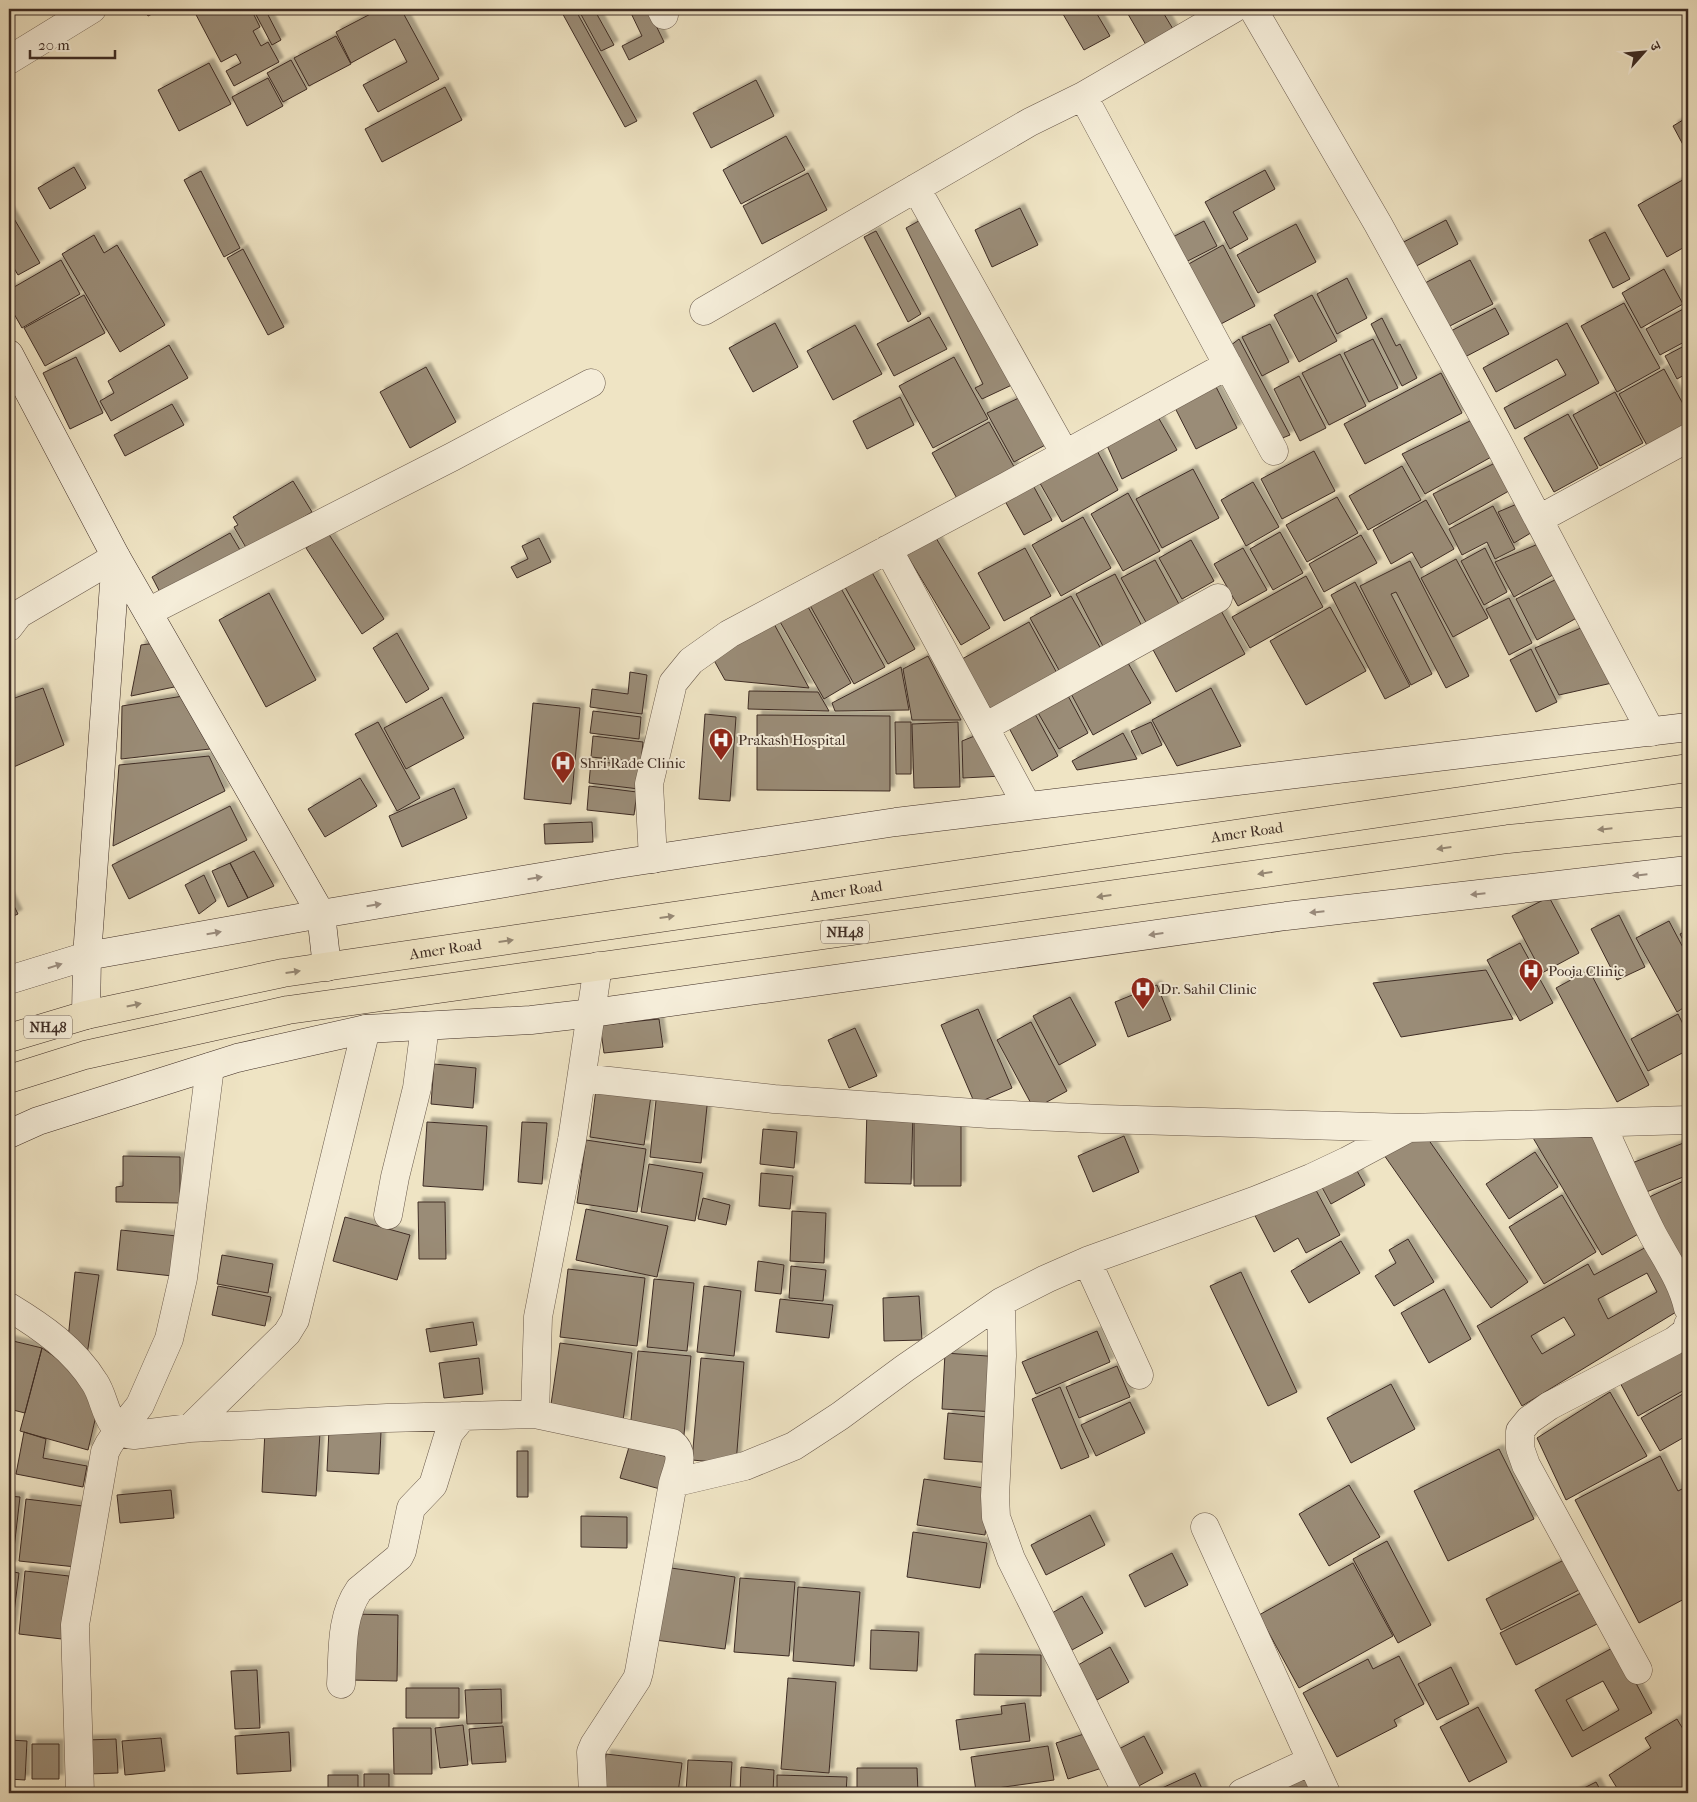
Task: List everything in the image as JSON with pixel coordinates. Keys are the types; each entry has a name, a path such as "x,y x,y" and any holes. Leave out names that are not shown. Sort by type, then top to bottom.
{"highway":[{"name":"Amer Road","path":"9,1038 86,1015 283,974 1688,768"},
{"name":"NH48","path":"9,1079 85,1055 288,1010 1508,839 1688,821"}],"street":[{"path":"9,60 90,9"},
{"path":"704,311 1030,122 1083,96 1233,9"},
{"path":"1253,9 1378,224 1539,519 1652,732"},
{"path":"1083,96 1274,451"},
{"path":"916,188 1065,454"},
{"path":"9,354 116,557 321,914 327,967"},
{"path":"653,859 649,784 673,683 691,661 729,634 1228,365"},
{"path":"148,612 452,457 591,383"},
{"path":"1539,519 1688,438"},
{"path":"888,549 1027,806"},
{"path":"12,614 116,557"},
{"path":"86,1015 87,956 116,557"},
{"path":"984,727 1218,598"},
{"path":"9,980 87,956 321,914 653,859 896,822 1688,727"},
{"path":"9,1134 38,1121 238,1058 366,1029 531,1020 592,1013 1286,916 1688,870"},
{"path":"535,1414 538,1317 572,1140 598,966"},
{"path":"388,1215 395,1177 417,1088 425,1026"},
{"path":"190,1428 287,1333 295,1320 366,1029"},
{"path":"80,1793 75,1625 106,1452 119,1430 134,1415 140,1405 169,1339 183,1278 210,1067"},
{"path":"582,1078 774,1099 989,1114 1408,1128 1601,1123 1686,1124"},
{"path":"1601,1123 1634,1198 1686,1297 1688,1308"},
{"path":"673,1483 745,1466 794,1446 840,1416 1000,1302 1087,1261 1311,1178 1408,1128"},
{"path":"1087,1261 1139,1375"},
{"path":"1000,1302 1002,1356 995,1496 996,1517 1023,1584 1127,1793"},
{"path":"9,1307 39,1325 61,1343 81,1364 97,1384 106,1411 119,1430 126,1434 134,1435 190,1428 535,1414 672,1443 678,1448 680,1454 673,1483 639,1672 637,1679 591,1752 593,1793"},
{"path":"1638,1670 1526,1465 1520,1448 1520,1431 1529,1420 1549,1406 1674,1342 1687,1331 1688,1325"},
{"path":"341,1684 346,1618 351,1602 359,1590 399,1557 402,1551 410,1508 433,1485 449,1432 463,1416"},
{"path":"1205,1527 1326,1793"},
{"path":"1242,1793 1311,1761"}],"building":[{"path":"144,9 162,9 148,16"},
{"path":"193,9 251,9 260,27 253,31 261,46 268,42 279,62 234,86 226,71 241,63 236,54 221,62"},
{"path":"253,9 265,9 281,40 272,45"},
{"path":"380,9 401,9 439,79 378,112 363,85 407,62 395,39 351,63 336,32"},
{"path":"560,9 575,9 637,121 625,127"},
{"path":"578,9 594,9 614,45 601,51"},
{"path":"629,9 648,9 664,42 629,60 622,46 642,36"},
{"path":"1060,9 1094,9 1110,36 1084,50"},
{"path":"1125,9 1161,9 1176,34 1149,50"},
{"path":"336,36 351,64 309,86 294,58"},
{"path":"291,60 307,89 283,102 267,73"},
{"path":"209,63 231,104 179,131 158,90"},
{"path":"268,78 283,106 247,126 232,97"},
{"path":"756,80 774,116 711,148 693,113"},
{"path":"445,87 462,120 382,162 365,129"},
{"path":"1688,117 1688,154 1673,126"},
{"path":"786,136 805,170 741,204 723,170"},
{"path":"74,167 86,188 50,209 38,188"},
{"path":"1265,170 1275,189 1233,212 1248,239 1230,249 1205,202"},
{"path":"201,171 240,248 224,257 184,180"},
{"path":"808,173 827,210 762,244 743,206"},
{"path":"1688,177 1688,245 1667,257 1638,205"},
{"path":"1020,208 1038,245 992,267 975,230"},
{"path":"9,210 40,263 18,275 9,260"},
{"path":"926,217 1014,384 982,399 975,388 983,384 906,228"},
{"path":"1446,220 1458,244 1407,271 1394,247"},
{"path":"1204,221 1217,246 1180,265 1167,240"},
{"path":"1296,224 1316,262 1258,293 1237,255"},
{"path":"876,231 921,314 908,322 864,237"},
{"path":"1605,232 1630,279 1613,288 1589,240"},
{"path":"94,235 104,253 117,245 165,325 120,352 62,254"},
{"path":"1223,245 1255,306 1217,326 1185,266"},
{"path":"243,249 284,327 268,335 227,258"},
{"path":"61,260 80,294 22,328 9,305 9,290"},
{"path":"1470,260 1493,304 1446,328 1423,284"},
{"path":"1664,269 1683,304 1641,328 1622,293"},
{"path":"1347,278 1367,318 1337,334 1317,294"},
{"path":"84,295 105,333 45,366 24,328"},
{"path":"1312,295 1337,341 1299,362 1274,315"},
{"path":"1624,303 1660,368 1617,392 1581,326"},
{"path":"1687,307 1688,340 1660,355 1646,329"},
{"path":"1495,308 1509,334 1463,358 1449,332"},
{"path":"929,317 947,349 894,376 877,344"},
{"path":"1382,318 1396,346 1400,344 1417,378 1402,386 1371,324"},
{"path":"775,323 798,367 753,392 729,348"},
{"path":"1567,323 1599,383 1515,429 1504,408 1566,375 1557,359 1496,392 1483,368"},
{"path":"1270,324 1289,362 1262,376 1242,337"},
{"path":"855,325 882,374 833,400 807,351"},
{"path":"1239,339 1290,435 1275,441 1226,349"},
{"path":"1373,339 1398,388 1369,402 1344,353"},
{"path":"1688,344 1688,373 1677,379 1665,356"},
{"path":"169,345 188,378 111,421 100,401 114,393 108,381"},
{"path":"1340,354 1366,406 1329,425 1302,373"},
{"path":"76,357 103,413 70,429 43,373"},
{"path":"954,357 988,419 933,448 899,386"},
{"path":"426,367 456,422 410,448 380,392"},
{"path":"1664,369 1688,413 1688,428 1649,449 1619,394"},
{"path":"1441,373 1462,413 1365,464 1344,424"},
{"path":"1299,376 1326,428 1300,441 1274,389"},
{"path":"1213,381 1237,428 1196,449 1172,402"},
{"path":"1615,392 1643,443 1600,466 1573,415"},
{"path":"1023,396 1049,443 1014,462 987,413"},
{"path":"900,397 914,425 867,449 853,421"},
{"path":"172,404 184,425 125,456 114,435"},
{"path":"1154,410 1177,450 1122,479 1105,441"},
{"path":"1568,414 1598,468 1554,492 1524,438"},
{"path":"1472,420 1493,456 1425,494 1402,454"},
{"path":"989,422 1017,472 960,504 932,453"},
{"path":"1094,445 1118,490 1062,522 1037,478"},
{"path":"1314,451 1335,491 1282,519 1261,479"},
{"path":"1499,461 1514,488 1449,525 1433,494"},
{"path":"1402,466 1421,500 1368,530 1349,496"},
{"path":"1193,469 1219,518 1162,548 1136,499"},
{"path":"1029,478 1052,520 1024,535 1001,494"},
{"path":"293,481 312,512 248,551 234,527 238,525 233,517"},
{"path":"1253,482 1279,527 1246,546 1221,500"},
{"path":"1128,493 1160,551 1123,571 1091,514"},
{"path":"1337,497 1358,533 1307,562 1286,525"},
{"path":"1426,500 1454,549 1421,568 1412,552 1391,564 1373,530"},
{"path":"1524,501 1539,528 1514,543 1498,512"},
{"path":"1493,506 1515,549 1495,559 1487,542 1462,555 1449,529"},
{"path":"1083,517 1111,568 1061,596 1032,545"},
{"path":"1280,532 1303,573 1273,590 1250,549"},
{"path":"230,533 243,555 164,600 152,577"},
{"path":"328,533 384,619 362,634 306,548"},
{"path":"1361,535 1377,563 1324,592 1309,564"},
{"path":"539,538 551,562 517,578 511,567 528,559 522,546"},
{"path":"936,538 990,628 961,645 907,555"},
{"path":"1191,540 1214,581 1182,599 1159,558"},
{"path":"1543,542 1558,572 1514,597 1495,562"},
{"path":"1025,548 1051,596 1004,621 978,573"},
{"path":"1243,548 1267,590 1238,606 1214,564"},
{"path":"1485,548 1507,592 1484,605 1461,561"},
{"path":"1456,559 1488,618 1453,637 1421,578"},
{"path":"1155,560 1180,606 1147,624 1121,578"},
{"path":"1410,561 1469,676 1446,688 1396,592 1391,594 1432,674 1411,685 1360,586"},
{"path":"869,567 915,649 888,664 842,582"},
{"path":"1115,574 1145,632 1106,652 1076,594"},
{"path":"1306,576 1323,607 1250,648 1232,617"},
{"path":"1563,576 1582,615 1537,640 1516,599"},
{"path":"1355,582 1410,686 1385,699 1331,595"},
{"path":"838,583 885,667 854,684 807,600"},
{"path":"269,593 316,680 266,707 219,620"},
{"path":"1071,596 1105,656 1064,679 1030,618"},
{"path":"803,598 851,683 824,699 775,613"},
{"path":"1509,598 1532,643 1509,655 1486,609"},
{"path":"1219,607 1245,654 1176,692 1151,646"},
{"path":"1330,607 1366,671 1306,705 1270,641"},
{"path":"773,622 809,688 725,680 711,655"},
{"path":"1029,622 1058,675 992,712 962,659"},
{"path":"1583,627 1612,683 1559,695 1535,648"},
{"path":"397,633 429,689 406,703 373,648"},
{"path":"156,643 179,686 131,696 141,645"},
{"path":"1531,649 1557,702 1536,712 1510,660"},
{"path":"928,656 961,720 912,720 903,669"},
{"path":"1124,656 1151,703 1093,735 1068,688"},
{"path":"901,667 909,710 835,711 832,703"},
{"path":"630,672 647,675 642,714 590,707 592,689 628,694"},
{"path":"43,688 64,745 9,769 9,700"},
{"path":"1211,688 1241,746 1177,766 1152,720"},
{"path":"749,691 818,692 829,711 748,709"},
{"path":"1067,694 1088,733 1059,749 1037,711"},
{"path":"183,696 210,749 121,759 122,706"},
{"path":"442,697 464,738 406,769 384,728"},
{"path":"533,703 580,708 571,804 524,799"},
{"path":"593,711 641,717 639,739 590,733"},
{"path":"705,714 736,717 730,801 699,799"},
{"path":"1035,714 1058,756 1032,771 1009,728"},
{"path":"757,715 890,716 890,791 757,790"},
{"path":"378,722 420,798 397,811 355,734"},
{"path":"895,722 911,722 911,774 896,774"},
{"path":"958,722 960,787 914,788 912,724"},
{"path":"1151,722 1162,745 1142,754 1131,731"},
{"path":"982,733 1002,776 963,778 962,741"},
{"path":"1123,733 1137,759 1077,770 1072,761"},
{"path":"593,736 643,742 641,762 591,757"},
{"path":"209,756 225,791 113,846 119,765"},
{"path":"591,761 641,766 639,789 589,783"},
{"path":"360,778 377,806 325,837 308,809"},
{"path":"589,786 637,792 634,815 587,810"},
{"path":"454,788 467,818 402,847 389,816"},
{"path":"230,806 247,840 129,899 112,865"},
{"path":"592,822 593,842 545,844 544,824"},
{"path":"254,851 274,886 248,898 230,863"},
{"path":"230,863 248,898 228,907 212,871"},
{"path":"204,875 216,901 199,914 185,885"},
{"path":"9,896 18,914 9,918"},
{"path":"1549,897 1579,953 1542,973 1512,916"},
{"path":"1619,915 1645,967 1617,980 1591,929"},
{"path":"1669,921 1688,957 1688,1005 1677,1012 1636,938"},
{"path":"1688,930 1688,950 1680,934"},
{"path":"1520,943 1553,1003 1520,1021 1487,960"},
{"path":"1486,970 1513,1019 1401,1037 1373,983"},
{"path":"1589,970 1649,1085 1617,1102 1556,988"},
{"path":"1157,985 1171,1020 1128,1037 1115,1002"},
{"path":"1070,997 1096,1045 1059,1065 1033,1016"},
{"path":"978,1009 1012,1088 975,1104 941,1025"},
{"path":"1678,1014 1688,1034 1688,1050 1648,1071 1631,1039"},
{"path":"659,1019 663,1047 604,1053 600,1025"},
{"path":"1031,1022 1067,1091 1034,1109 997,1040"},
{"path":"855,1028 877,1076 849,1088 828,1040"},
{"path":"434,1064 476,1068 473,1108 431,1104"},
{"path":"597,1081 652,1089 644,1145 590,1137"},
{"path":"657,1091 708,1097 701,1163 650,1157"},
{"path":"867,1109 913,1111 911,1184 865,1183"},
{"path":"914,1121 961,1122 961,1186 914,1186"},
{"path":"427,1122 487,1126 483,1190 423,1186"},
{"path":"522,1122 547,1123 542,1184 518,1182"},
{"path":"763,1129 797,1132 794,1168 760,1164"},
{"path":"1421,1129 1528,1282 1491,1308 1384,1155"},
{"path":"1529,1131 1592,1132 1640,1233 1602,1255"},
{"path":"1124,1136 1139,1172 1093,1192 1078,1156"},
{"path":"586,1140 646,1149 637,1212 577,1203"},
{"path":"1686,1142 1688,1149 1688,1175 1644,1193 1632,1163"},
{"path":"1535,1152 1558,1187 1509,1219 1486,1184"},
{"path":"123,1156 180,1157 180,1203 116,1202 116,1187 123,1186"},
{"path":"1352,1162 1365,1185 1331,1204 1318,1180"},
{"path":"649,1164 703,1173 695,1221 641,1212"},
{"path":"761,1173 793,1176 790,1209 759,1206"},
{"path":"1310,1179 1340,1235 1306,1253 1298,1238 1274,1252 1252,1210"},
{"path":"1688,1179 1688,1255 1677,1260 1647,1198"},
{"path":"1562,1195 1596,1252 1544,1284 1509,1227"},
{"path":"703,1198 730,1205 726,1225 698,1219"},
{"path":"418,1202 445,1202 446,1259 419,1259"},
{"path":"586,1209 668,1226 657,1277 576,1260"},
{"path":"792,1211 826,1213 824,1263 790,1261"},
{"path":"345,1217 410,1235 397,1280 333,1261"},
{"path":"121,1230 186,1237 182,1277 117,1270"},
{"path":"1408,1239 1434,1282 1394,1306 1375,1276 1396,1263 1389,1250"},
{"path":"1341,1241 1360,1273 1309,1303 1291,1271"},
{"path":"1652,1244 1681,1309 1522,1406 1477,1326 1588,1264 1594,1275","holes":["1647,1273 1657,1292 1608,1319 1598,1299","1564,1317 1575,1335 1542,1354 1531,1336"]},
{"path":"222,1255 273,1264 268,1293 217,1284"},
{"path":"758,1261 784,1265 781,1294 755,1291"},
{"path":"791,1266 826,1270 823,1301 789,1298"},
{"path":"568,1269 645,1278 637,1346 560,1337"},
{"path":"75,1272 99,1275 87,1355 68,1339"},
{"path":"1241,1272 1297,1392 1268,1406 1210,1286"},
{"path":"654,1279 694,1283 687,1351 647,1347"},
{"path":"218,1286 271,1297 265,1326 212,1315"},
{"path":"704,1286 741,1291 734,1356 697,1352"},
{"path":"1444,1289 1471,1339 1429,1363 1401,1313"},
{"path":"919,1296 922,1340 884,1341 883,1298"},
{"path":"780,1299 833,1305 829,1338 776,1332"},
{"path":"473,1322 477,1345 430,1352 426,1329"},
{"path":"1097,1331 1110,1362 1036,1394 1022,1362"},
{"path":"1688,1339 1688,1388 1638,1416 1618,1379"},
{"path":"9,1340 42,1348 25,1413 9,1409"},
{"path":"560,1343 632,1353 623,1421 550,1411"},
{"path":"42,1348 58,1359 99,1403 88,1450 20,1431"},
{"path":"638,1351 691,1356 684,1435 630,1429"},
{"path":"945,1353 1001,1357 997,1412 942,1409"},
{"path":"479,1358 483,1394 444,1398 439,1363"},
{"path":"701,1358 744,1362 736,1464 692,1460"},
{"path":"1117,1366 1130,1397 1079,1418 1066,1387"},
{"path":"1391,1384 1415,1429 1351,1463 1327,1418"},
{"path":"1060,1387 1089,1457 1061,1469 1032,1399"},
{"path":"1688,1391 1688,1435 1660,1451 1641,1418"},
{"path":"1610,1392 1647,1456 1566,1500 1537,1438"},
{"path":"1130,1402 1145,1433 1096,1456 1081,1425"},
{"path":"948,1413 997,1418 993,1463 944,1459"},
{"path":"329,1429 381,1432 379,1474 327,1471"},
{"path":"265,1430 320,1433 316,1496 262,1492"},
{"path":"24,1432 46,1439 43,1458 87,1466 83,1487 16,1474"},
{"path":"629,1447 668,1457 660,1489 620,1478"},
{"path":"1499,1449 1534,1519 1448,1561 1414,1491"},
{"path":"517,1451 528,1451 528,1497 517,1497"},
{"path":"1660,1456 1678,1491 1688,1486 1688,1597 1639,1623 1575,1500"},
{"path":"924,1479 991,1489 985,1535 917,1525"},
{"path":"1349,1485 1380,1537 1329,1566 1299,1514"},
{"path":"171,1490 174,1518 120,1523 117,1495"},
{"path":"9,1496 20,1497 12,1566 9,1565"},
{"path":"26,1499 83,1506 76,1567 19,1561"},
{"path":"1090,1515 1105,1545 1046,1575 1031,1545"},
{"path":"581,1516 627,1517 627,1548 581,1547"},
{"path":"913,1532 987,1543 980,1588 907,1577"},
{"path":"1387,1541 1431,1625 1398,1643 1353,1559"},
{"path":"1172,1553 1188,1585 1145,1607 1129,1575"},
{"path":"1564,1560 1579,1590 1501,1630 1486,1599"},
{"path":"1353,1563 1393,1636 1299,1688 1259,1615"},
{"path":"664,1567 735,1577 725,1649 655,1640"},
{"path":"9,1571 19,1573 11,1636 9,1636"},
{"path":"25,1571 69,1576 62,1639 19,1634"},
{"path":"740,1578 795,1582 789,1656 734,1652"},
{"path":"798,1587 860,1592 854,1666 793,1661"},
{"path":"1581,1593 1597,1624 1516,1665 1500,1633"},
{"path":"1082,1596 1103,1633 1072,1650 1052,1613"},
{"path":"351,1614 398,1615 397,1681 350,1680"},
{"path":"871,1630 919,1632 917,1671 870,1669"},
{"path":"1616,1646 1652,1713 1572,1757 1535,1690","holes":["1603,1681 1619,1710 1583,1731 1566,1700"]},
{"path":"1110,1647 1129,1682 1097,1700 1078,1665"},
{"path":"975,1654 1041,1655 1041,1696 974,1695"},
{"path":"1399,1656 1424,1704 1394,1720 1397,1726 1337,1757 1303,1693 1368,1659 1373,1669"},
{"path":"1451,1667 1469,1704 1437,1720 1418,1684"},
{"path":"257,1670 260,1728 235,1729 231,1671"},
{"path":"788,1678 836,1682 829,1773 781,1769"},
{"path":"406,1688 459,1688 459,1718 406,1718"},
{"path":"501,1689 502,1723 467,1724 465,1690"},
{"path":"1025,1703 1030,1741 960,1750 956,1720 1002,1714 1001,1706"},
{"path":"1478,1707 1507,1762 1469,1782 1440,1727"},
{"path":"1677,1719 1683,1729 1688,1726 1688,1793 1620,1793 1609,1775 1651,1748 1645,1738"},
{"path":"463,1725 468,1765 440,1768 435,1728"},
{"path":"503,1726 506,1762 472,1764 469,1729"},
{"path":"393,1728 431,1728 432,1774 394,1774"},
{"path":"289,1732 291,1771 237,1774 235,1736"},
{"path":"1090,1732 1102,1768 1068,1779 1056,1743"},
{"path":"1144,1736 1163,1773 1135,1788 1115,1751"},
{"path":"161,1738 165,1771 125,1775 122,1741"},
{"path":"116,1739 118,1773 88,1774 86,1740"},
{"path":"9,1740 27,1741 25,1780 9,1779"},
{"path":"32,1744 59,1744 59,1779 32,1779"},
{"path":"1048,1746 1054,1780 976,1791 971,1757"},
{"path":"606,1754 682,1763 678,1793 601,1793"},
{"path":"688,1760 732,1762 730,1793 686,1793"},
{"path":"741,1767 774,1770 773,1793 740,1793"},
{"path":"857,1768 917,1768 918,1793 857,1793"},
{"path":"1195,1773 1204,1793 1151,1793"},
{"path":"1312,1773 1323,1793 1277,1792"},
{"path":"364,1774 389,1774 389,1793 364,1793"},
{"path":"328,1775 358,1775 358,1793 328,1793"},
{"path":"777,1775 847,1777 846,1793 777,1793"},
{"path":"1596,1782 1602,1793 1574,1793"}],"place":[{"name":"Prakash Hospital","path":"721,761"},
{"name":"Shri Rade Clinic","path":"563,784"},
{"name":"Pooja Clinic","path":"1531,992"},
{"name":"Dr. Sahil Clinic","path":"1143,1010"}]}
